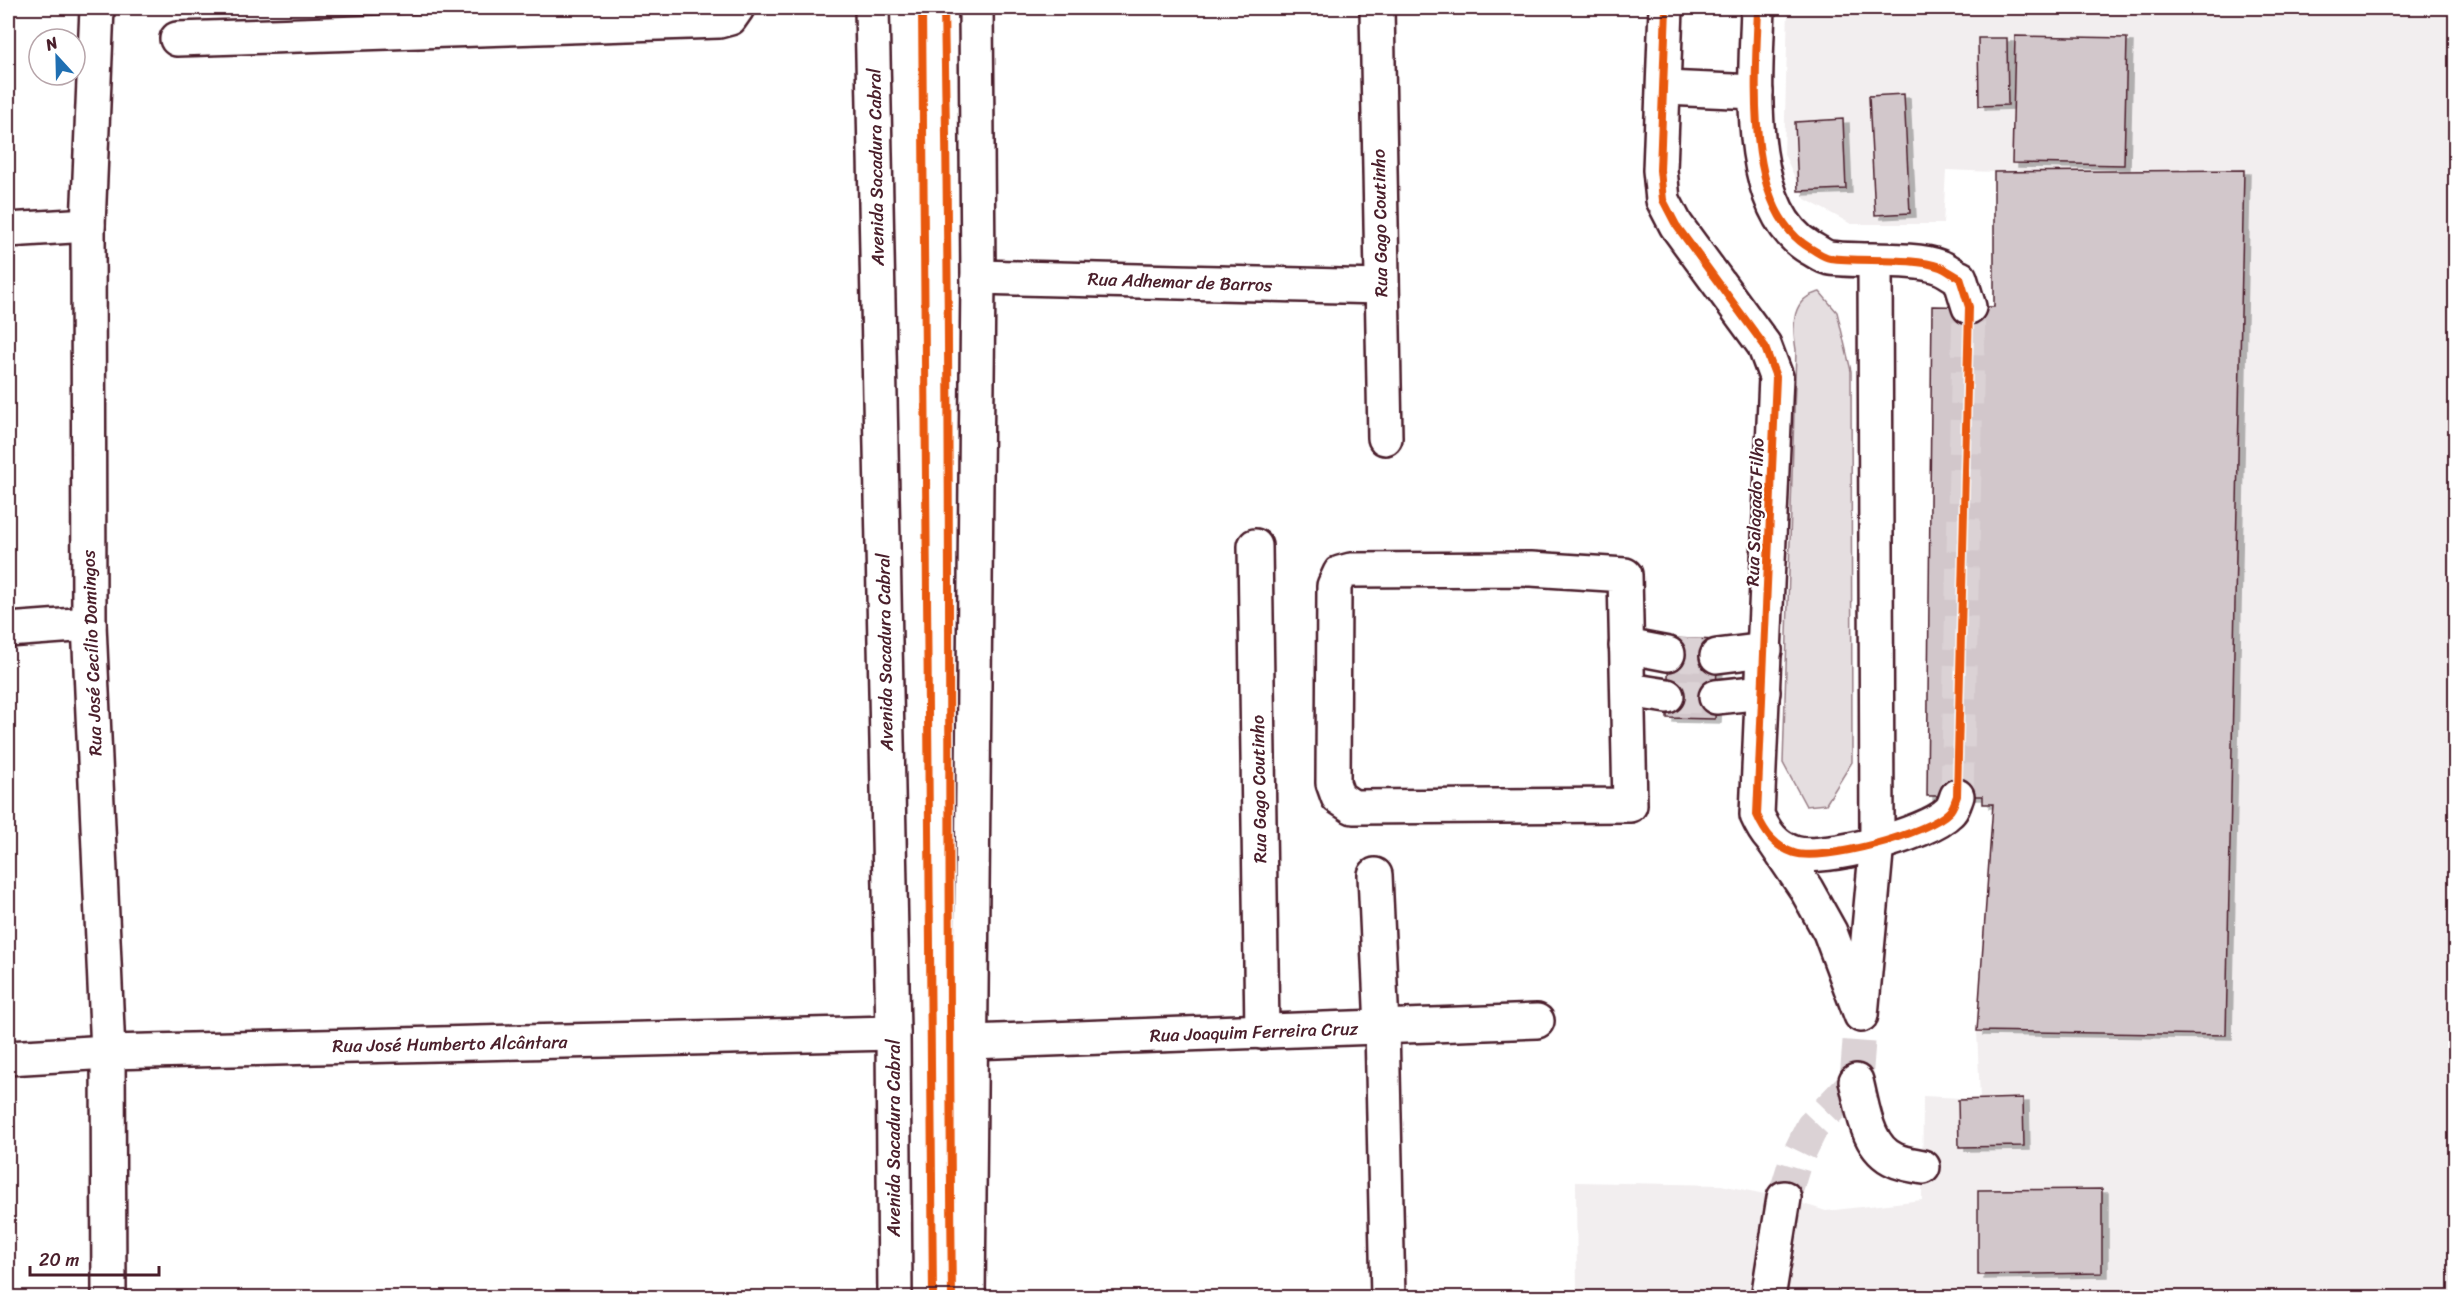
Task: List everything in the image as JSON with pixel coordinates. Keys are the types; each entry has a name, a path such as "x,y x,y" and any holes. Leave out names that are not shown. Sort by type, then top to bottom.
{"street":[{"name":"Rua José Cecílio Domingos","path":"97,8 88,225 89,624 108,1052 109,1298"},
{"path":"177,39 719,21 730,18 737,8"},
{"name":"Avenida Sacadura Cabral","path":"872,8 893,1033 895,1298"},
{"path":"968,1298 978,277 976,8"},
{"name":"Rua Gago Coutinho","path":"1377,8 1385,438"},
{"name":"Rua Salagado Filho","path":"1666,8 1665,87 1660,170 1663,200 1676,225 1764,345 1776,377 1757,815 1764,831 1775,843 1806,889 1830,932 1861,1015 1877,842"},
{"path":"1758,8 1756,92 1759,146 1767,187 1784,224 1794,238 1827,258 1939,267 1959,278 1970,307"},
{"path":"1665,87 1756,92"},
{"path":"8,230 88,225"},
{"path":"1875,261 1877,842"},
{"name":"Rua Adhemar de Barros","path":"978,277 1381,287"},
{"name":"Rua Gago Coutinho","path":"1255,546 1262,1032"},
{"path":"1531,569 1625,575 1629,690 1630,804 1353,807 1338,797 1333,783 1334,586 1340,573 1351,570 1531,569"},
{"path":"8,630 89,624"},
{"path":"1626,646 1668,654"},
{"path":"1717,656 1765,650"},
{"path":"1629,690 1667,696"},
{"path":"1716,697 1763,692"},
{"path":"1775,843 1793,853 1815,856 1838,854 1930,825 1951,812 1957,796"},
{"path":"1375,875 1382,1027 1388,1298"},
{"name":"Rua Joaquim Ferreira Cruz","path":"971,1042 1537,1021"},
{"name":"Rua José Humberto Alcântara","path":"8,1058 108,1052 893,1033"},
{"path":"1856,1081 1872,1137 1881,1152 1895,1160 1923,1167"},
{"path":"1768,1298 1784,1198"}],"shaded area":[{"path":"1788,8 2455,8 2455,1297 1577,1297 1576,1182 1721,1185 1784,1198 1826,1211 1922,1200 1923,1096 1980,1099 1977,1031 1993,804 1994,172 1946,170 1943,224 1851,224 1805,199 1784,154"},
{"path":"1820,292 1837,312 1851,371 1852,762 1826,804 1806,806 1783,763 1796,350 1794,322 1803,300"}],"building":[{"path":"2015,36 2127,38 2124,165 2012,163"},
{"path":"1978,38 2007,38 2008,105 1979,106"},
{"path":"1904,94 1910,213 1875,215 1869,96"},
{"path":"1843,119 1846,189 1798,191 1795,122"},
{"path":"2244,170 2226,1035 1977,1031 1993,804 1983,804 1983,796 1927,796 1932,306 1994,307 1994,172"},
{"path":"1669,638 1718,640 1715,719 1667,718"},
{"path":"2023,1098 2024,1146 1959,1147 1958,1100"},
{"path":"2102,1189 2102,1273 1978,1275 1978,1190"}],"tunnel":[{"path":"1957,796 1969,307"},
{"path":"1668,654 1717,656"},
{"path":"1667,696 1716,697"},
{"path":"1784,1198 1795,1162 1812,1127 1856,1081 1861,1015"}],"cycle path":[{"path":"922,8 933,1298"},
{"path":"944,8 948,330 952,1298"},
{"path":"1666,8 1660,170 1663,200 1676,225 1764,345 1776,377 1757,815 1763,828 1781,847 1794,853 1808,855 1850,850 1920,829 1949,812 1957,796 1969,307 1960,278 1942,268 1916,262 1827,257 1810,248 1788,229 1773,203 1764,173 1758,138 1756,103 1758,8"}]}
